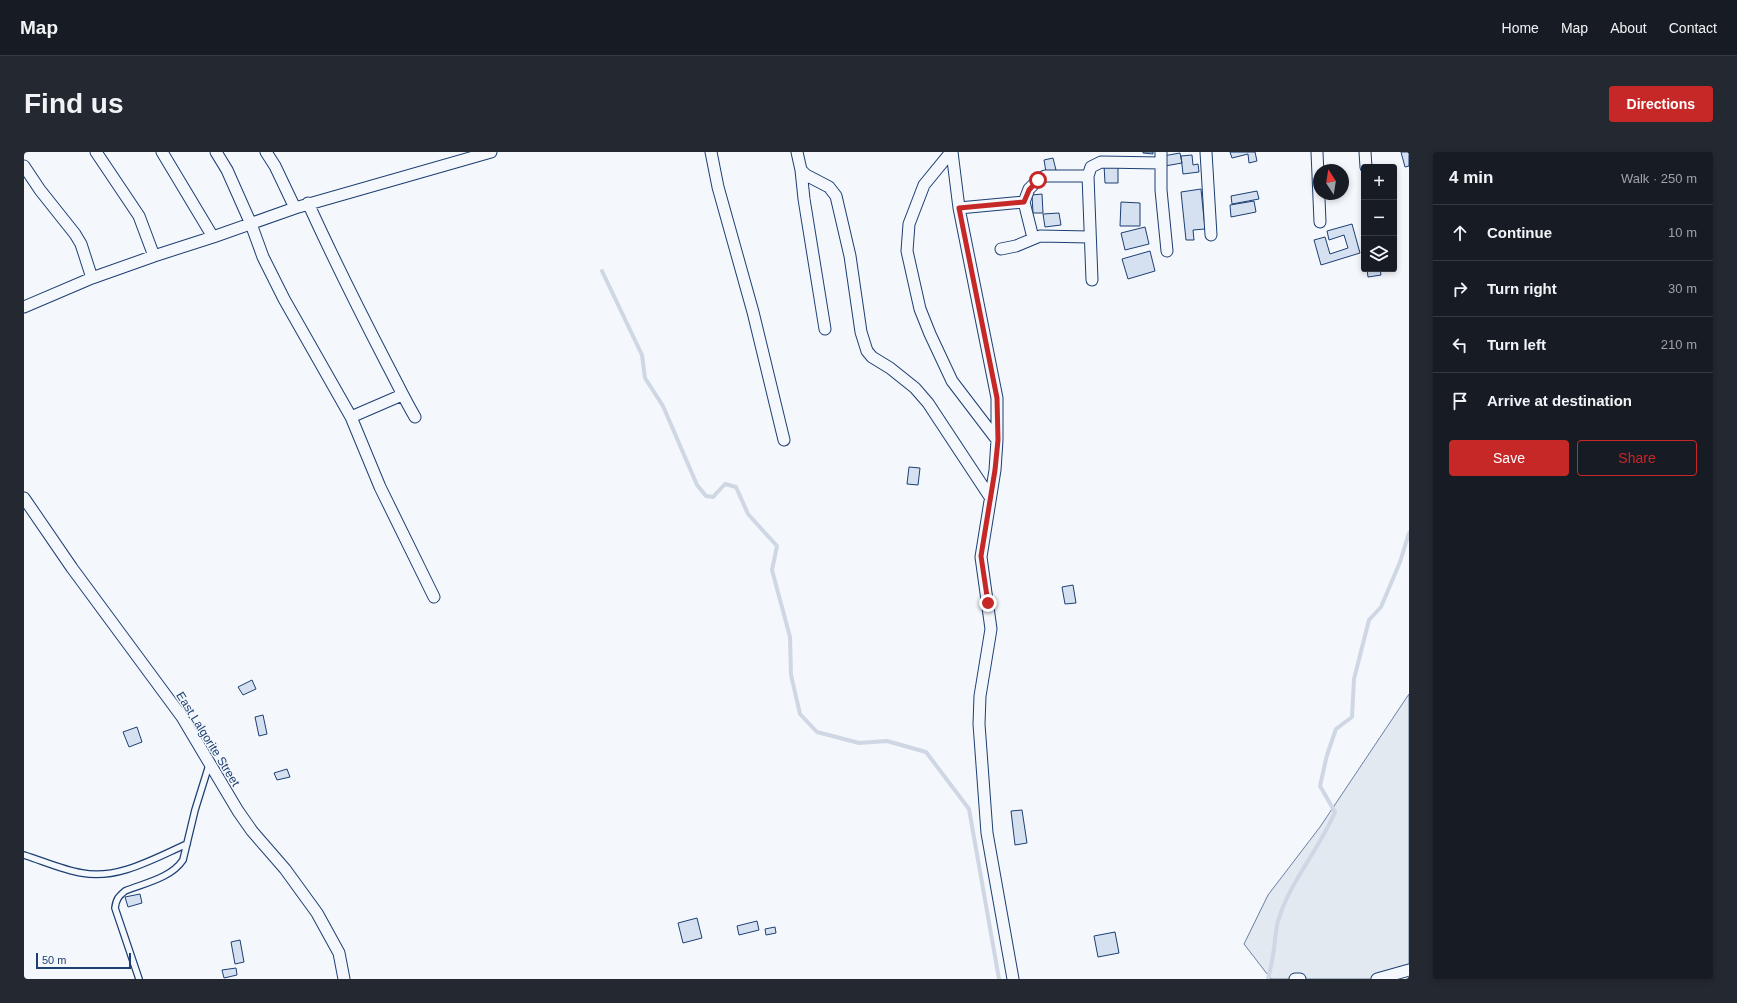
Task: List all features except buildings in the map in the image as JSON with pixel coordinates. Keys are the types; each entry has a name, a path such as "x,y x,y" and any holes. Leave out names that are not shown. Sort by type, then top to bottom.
{"street":[{"path":"96,152 139,216 154,256"},
{"path":"162,152 213,237"},
{"path":"216,152 227,170 251,224 263,257 284,299 351,417 380,487 434,596"},
{"path":"266,152 275,166 295,208"},
{"path":"710,152 718,187 753,312 784,440"},
{"path":"797,152 825,329"},
{"path":"951,152 959,208 997,398 998,440 981,556 991,629 980,696 979,724 986,833 1013,979"},
{"path":"951,152 924,185 909,224 907,251 920,308 930,334 952,380 998,440"},
{"path":"1206,152 1211,235"},
{"path":"1317,152 1320,222"},
{"path":"1365,152 1366,164"},
{"path":"24,307 92,278 295,208 487,153"},
{"path":"1092,280 1089,237 1088,176 1091,167 1101,162 1161,157 1161,190 1167,252"},
{"path":"24,166 40,190 75,234 81,244 92,278"},
{"path":"801,170 806,175 829,187 836,196 850,256 860,332 867,351 872,358 903,378 919,393 945,428 990,497"},
{"path":"1034,238 1024,202 1029,190 1038,180 1045,176 1088,176"},
{"path":"959,208 1024,202"},
{"path":"308,204 343,278 402,395 415,417"},
{"path":"1000,249 1016,246 1040,236 1089,237"},
{"path":"351,417 402,395"},
{"name":"East Lalgorite Street","path":"24,498 72,568 182,717 252,831 286,869 317,913 339,953 344,979"},
{"path":"1377,979 1409,970"},
{"path":"1295,979 1300,979"}],"lane":[{"path":"139,979 115,908 116,901 119,896 126,891 170,873 178,868 183,860 195,810 210,764"},
{"path":"24,855 81,873 92,874 116,872 143,863 187,844"}],"shaded area":[{"path":"1409,694 1409,970 1377,979 1271,979 1244,944 1268,895 1320,827"}],"waterway":[{"path":"602,271 642,355 645,378 663,406 697,485 706,496 713,497 725,484 736,487 748,514 777,546 772,570 790,637 791,675 800,714 817,732 859,743 887,741 926,752 969,809 999,979"},
{"path":"1268,979 1273,958 1277,925 1283,906 1335,812 1320,786 1327,755 1336,729 1352,717 1354,679 1369,620 1381,607 1400,562 1409,533"}],"route":[{"path":"988,603 981,556 995,470 998,440 997,398 959,208 1024,202 1029,190 1038,180"}]}
